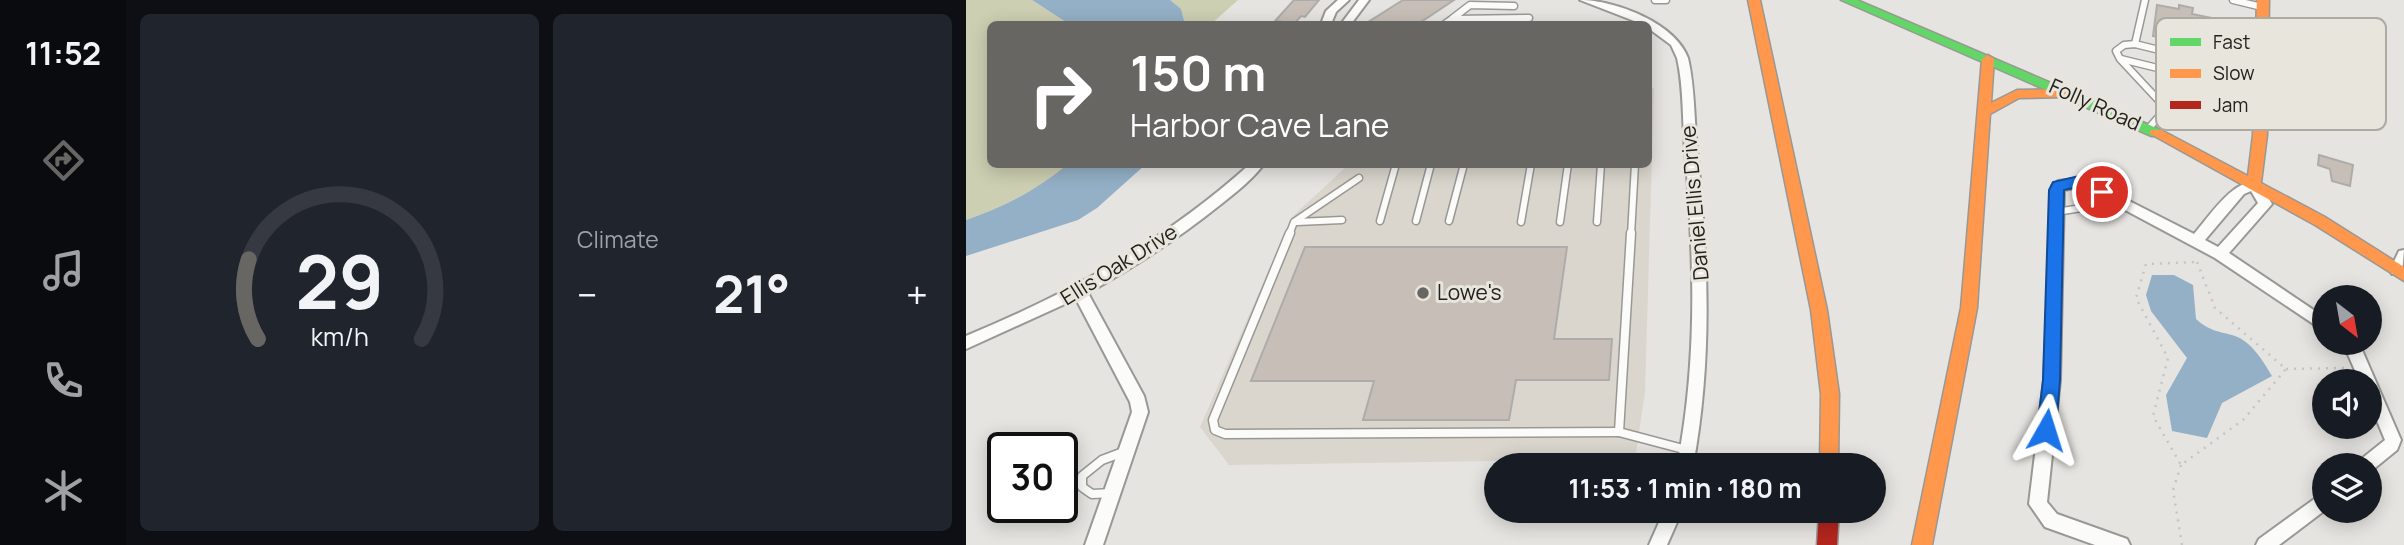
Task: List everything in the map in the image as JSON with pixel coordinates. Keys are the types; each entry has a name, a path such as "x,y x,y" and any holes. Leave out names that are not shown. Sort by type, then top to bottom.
{"main road":[{"path":"1754,0 1819,310 1830,394 1829,453"},
{"name":"Folly Road","path":"1847,0 2148,129 2402,267"},
{"path":"1922,545 1969,307 1988,59"},
{"path":"1984,112 2017,94 2067,93"},
{"path":"2254,185 2258,130"},
{"path":"1827,545 1828,523"}],"street":[{"path":"1327,21 1331,11 1344,0"},
{"path":"1348,21 1364,0"},
{"name":"Daniel Ellis Drive","path":"1585,0 1639,21"},
{"name":"Daniel Ellis Drive","path":"1652,26 1681,52 1699,223 1703,313 1700,377 1688,451"},
{"name":"Ellis Oak Drive","path":"966,343 1080,292 1180,228 1253,168"},
{"path":"2121,545 2051,521 2038,504 2052,380 2058,186 2079,181 2121,202 2220,254 2312,317"},
{"path":"2196,241 2239,191 2254,185 2265,204 2220,254"},
{"path":"1080,292 1138,401 1140,412 1094,545"},
{"path":"2357,355 2393,439 2391,445 2381,453"},
{"path":"2265,545 2312,509"},
{"path":"1658,545 1668,523"}],"lane":[{"path":"1655,0 1666,0"},
{"path":"2135,44 2145,0"},
{"path":"2233,0 2263,4"},
{"path":"1449,21 1470,5 1514,6"},
{"path":"1452,19 1529,18"},
{"path":"2156,49 2135,44 2124,45 2116,51 2120,59 2156,98"},
{"path":"2120,59 2156,68"},
{"path":"2148,129 2156,120"},
{"path":"1380,220 1395,168"},
{"path":"1416,221 1429,168"},
{"path":"1449,221 1463,168"},
{"path":"1521,222 1530,168"},
{"path":"1560,222 1567,168"},
{"path":"1597,222 1601,168"},
{"path":"1619,432 1635,168"},
{"path":"1359,178 1294,222 1213,420 1214,429 1225,434 1619,432 1688,451"},
{"path":"2056,212 2121,202"},
{"path":"1294,222 1342,220"},
{"path":"1113,494 1093,494 1082,487 1082,476 1106,456 1127,451"}],"path":[{"path":"2181,465 2153,416 2168,358 2136,298 2146,264 2197,262 2215,308 2286,369 2364,368"},
{"path":"2182,545 2173,490 2181,465 2243,420 2286,369"}],"shaded area":[{"path":"1652,88 1654,88 1652,156"},
{"path":"1345,168 1652,168 1645,392 1636,453 1484,453 1484,461 1229,465 1200,427 1292,217"}],"green space":[{"path":"966,0 1032,0 1064,21 987,21 987,168 1064,168 1020,197 966,220"},
{"path":"1170,0 1238,0 1214,21 1184,21 1181,9"}],"water":[{"path":"1032,0 1170,0 1181,9 1184,21 1064,21"},
{"path":"1063,168 1142,168 1097,208 1078,220 966,256 966,220 1020,197"},
{"path":"2152,275 2174,275 2193,285 2196,319 2210,328 2247,343 2272,376 2222,403 2207,438 2172,431 2166,395 2187,358 2151,311 2146,295"}],"building":[{"path":"1294,0 1319,0 1305,17 1301,16 1297,21 1275,21"},
{"path":"1403,0 1454,0 1422,21 1370,21"},
{"path":"2157,5 2179,9 2179,5 2193,8 2192,14 2212,18 2156,18 2156,37 2153,36"},
{"path":"2319,155 2353,165 2350,186 2332,181 2330,169 2318,165"},
{"name":"Lowe's","path":"1305,247 1567,247 1554,339 1612,339 1609,380 1516,380 1509,420 1363,420 1374,381 1251,381"}],"traffic: fast":[{"path":"1847,0 2156,133"}],"traffic: slow":[{"path":"1754,0 1819,310 1830,394 1829,453"},
{"path":"2263,0 2263,18"},
{"path":"1922,545 1969,308 1988,59"},
{"path":"1984,112 2017,94 2067,93"},
{"path":"2254,185 2260,130"},
{"path":"2156,133 2320,221 2404,275"}],"traffic: jam":[{"path":"1827,545 1828,523"}],"place":[{"name":"Lowe's","path":"1423,293"}],"route":[{"path":"2046,430 2052,380 2056,190 2058,186 2079,181 2102,192"}]}
